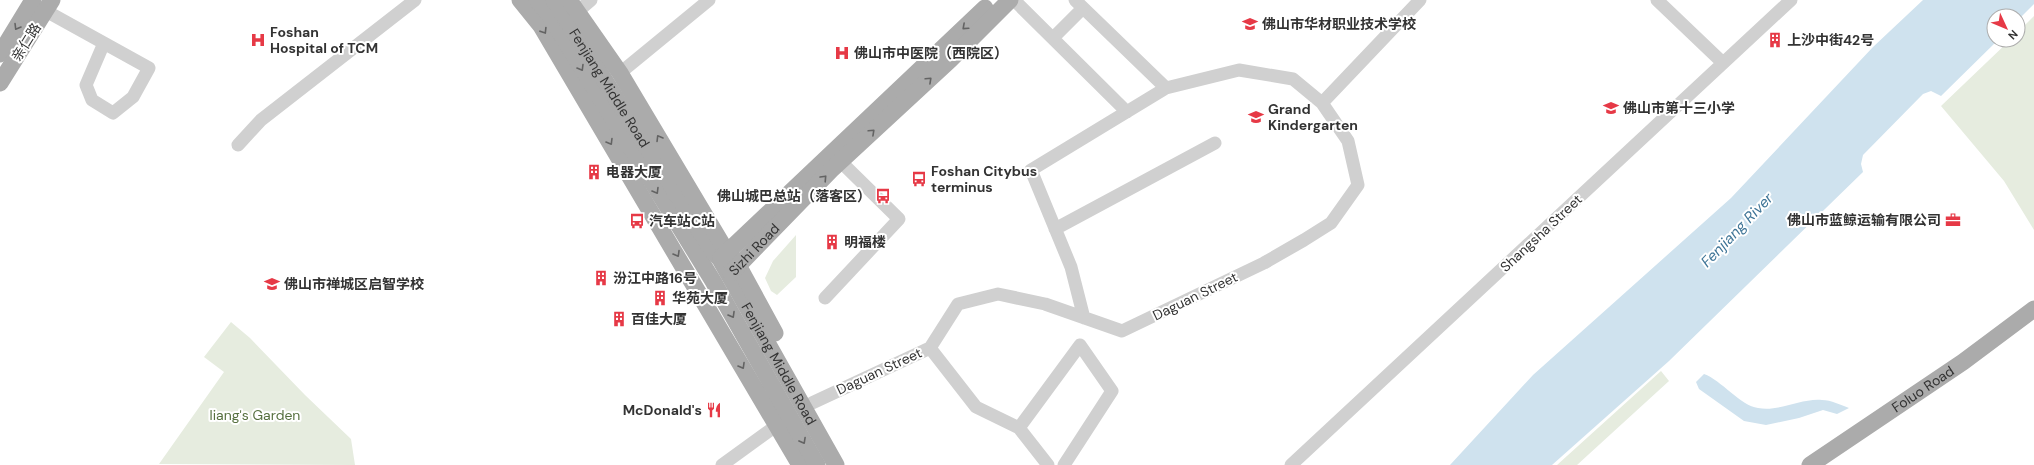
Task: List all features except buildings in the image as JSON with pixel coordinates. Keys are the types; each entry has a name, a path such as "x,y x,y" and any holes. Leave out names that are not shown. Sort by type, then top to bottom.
{"main road":[{"path":"520,0 541,26 783,421 800,465"},
{"name":"Fenjiang Middle Road","path":"537,0 550,16 713,281 783,421 817,465"},
{"name":"Fenjiang Middle Road","path":"554,0 734,271 836,465"},
{"path":"582,3 721,251 866,109 886,102 993,0"},
{"name":"Sizhi Road","path":"713,281 734,271 840,162 950,60 1010,0"},
{"name":"亲仁路","path":"0,54 44,4"},
{"name":"亲仁路","path":"0,83 44,4"},
{"name":"Sizhi Road","path":"713,281 721,251"},
{"path":"734,271 848,465"},
{"name":"Foluo Road","path":"1810,465 1963,362 2034,309"}],"street":[{"path":"238,145 261,120 415,0"},
{"path":"620,73 709,0"},
{"path":"1014,0 1126,112"},
{"path":"1322,102 1420,0"},
{"name":"Shangsha Street","path":"1291,465 1791,0"},
{"path":"1664,2 1723,63"},
{"path":"44,4 104,43 149,68 133,98 113,113 92,100 86,85 104,43"},
{"path":"1053,38 1079,4 1166,88"},
{"name":"Daguan Street","path":"812,403 930,348 958,304 998,294 1045,304 1122,331 1264,263 1330,224 1358,185 1348,141 1322,102 1293,79 1239,70 1166,88 1031,170 1055,229"},
{"path":"1084,318 1071,267 1055,229 1215,143"},
{"path":"825,298 898,219 840,162"},
{"path":"1019,428 1080,345 1112,391 1064,465"},
{"path":"930,348 976,407 1019,428 1048,465"},
{"path":"722,465 783,421"}],"green space":[{"path":"2034,16 2034,230 2004,181 1941,106 2002,48 2026,48 2026,24"},
{"path":"796,235 796,277 777,295 771,291 765,278 773,261"},
{"name":"liang's Garden","path":"231,322 250,338 305,395 351,439 355,465 159,464 224,372 204,357"},
{"path":"1661,371 1669,381 1577,465 1557,465"}],"water":[{"name":"Fenjiang River","path":"1923,0 2034,0 2034,4 2026,12 2026,8 1986,8 1986,48 1990,48 1941,96 1931,91 1923,94 1863,155 1861,164 1863,172 1669,361 1552,465 1450,465 1533,375 1731,198 1873,47"},
{"path":"1704,374 1711,377 1745,403 1758,408 1766,409 1782,407 1806,401 1822,400 1849,408 1837,414 1823,410 1799,418 1766,425 1744,421 1699,389 1696,382"}],"place":[{"name":"佛山市华材职业技术学校","path":"1250,24"},
{"name":"Foshan Hospital of TCM","path":"258,40"},
{"name":"上沙中街42号","path":"1775,40"},
{"name":"佛山市中医院（西院区）","path":"842,53"},
{"name":"佛山市第十三小学","path":"1611,108"},
{"name":"Grand Kindergarten","path":"1256,117"},
{"name":"电器大厦","path":"594,172"},
{"name":"Foshan Citybus terminus","path":"919,179"},
{"name":"佛山城巴总站（落客区）","path":"883,196"},
{"name":"佛山市蓝鲸运输有限公司","path":"1953,220"},
{"name":"汽车站C站","path":"637,221"},
{"name":"明福楼","path":"832,242"},
{"name":"汾江中路16号","path":"601,278"},
{"name":"佛山市禅城区启智学校","path":"272,284"},
{"name":"华苑大厦","path":"660,298"},
{"name":"百佳大厦","path":"619,319"},
{"name":"McDonald's","path":"714,410"}]}
